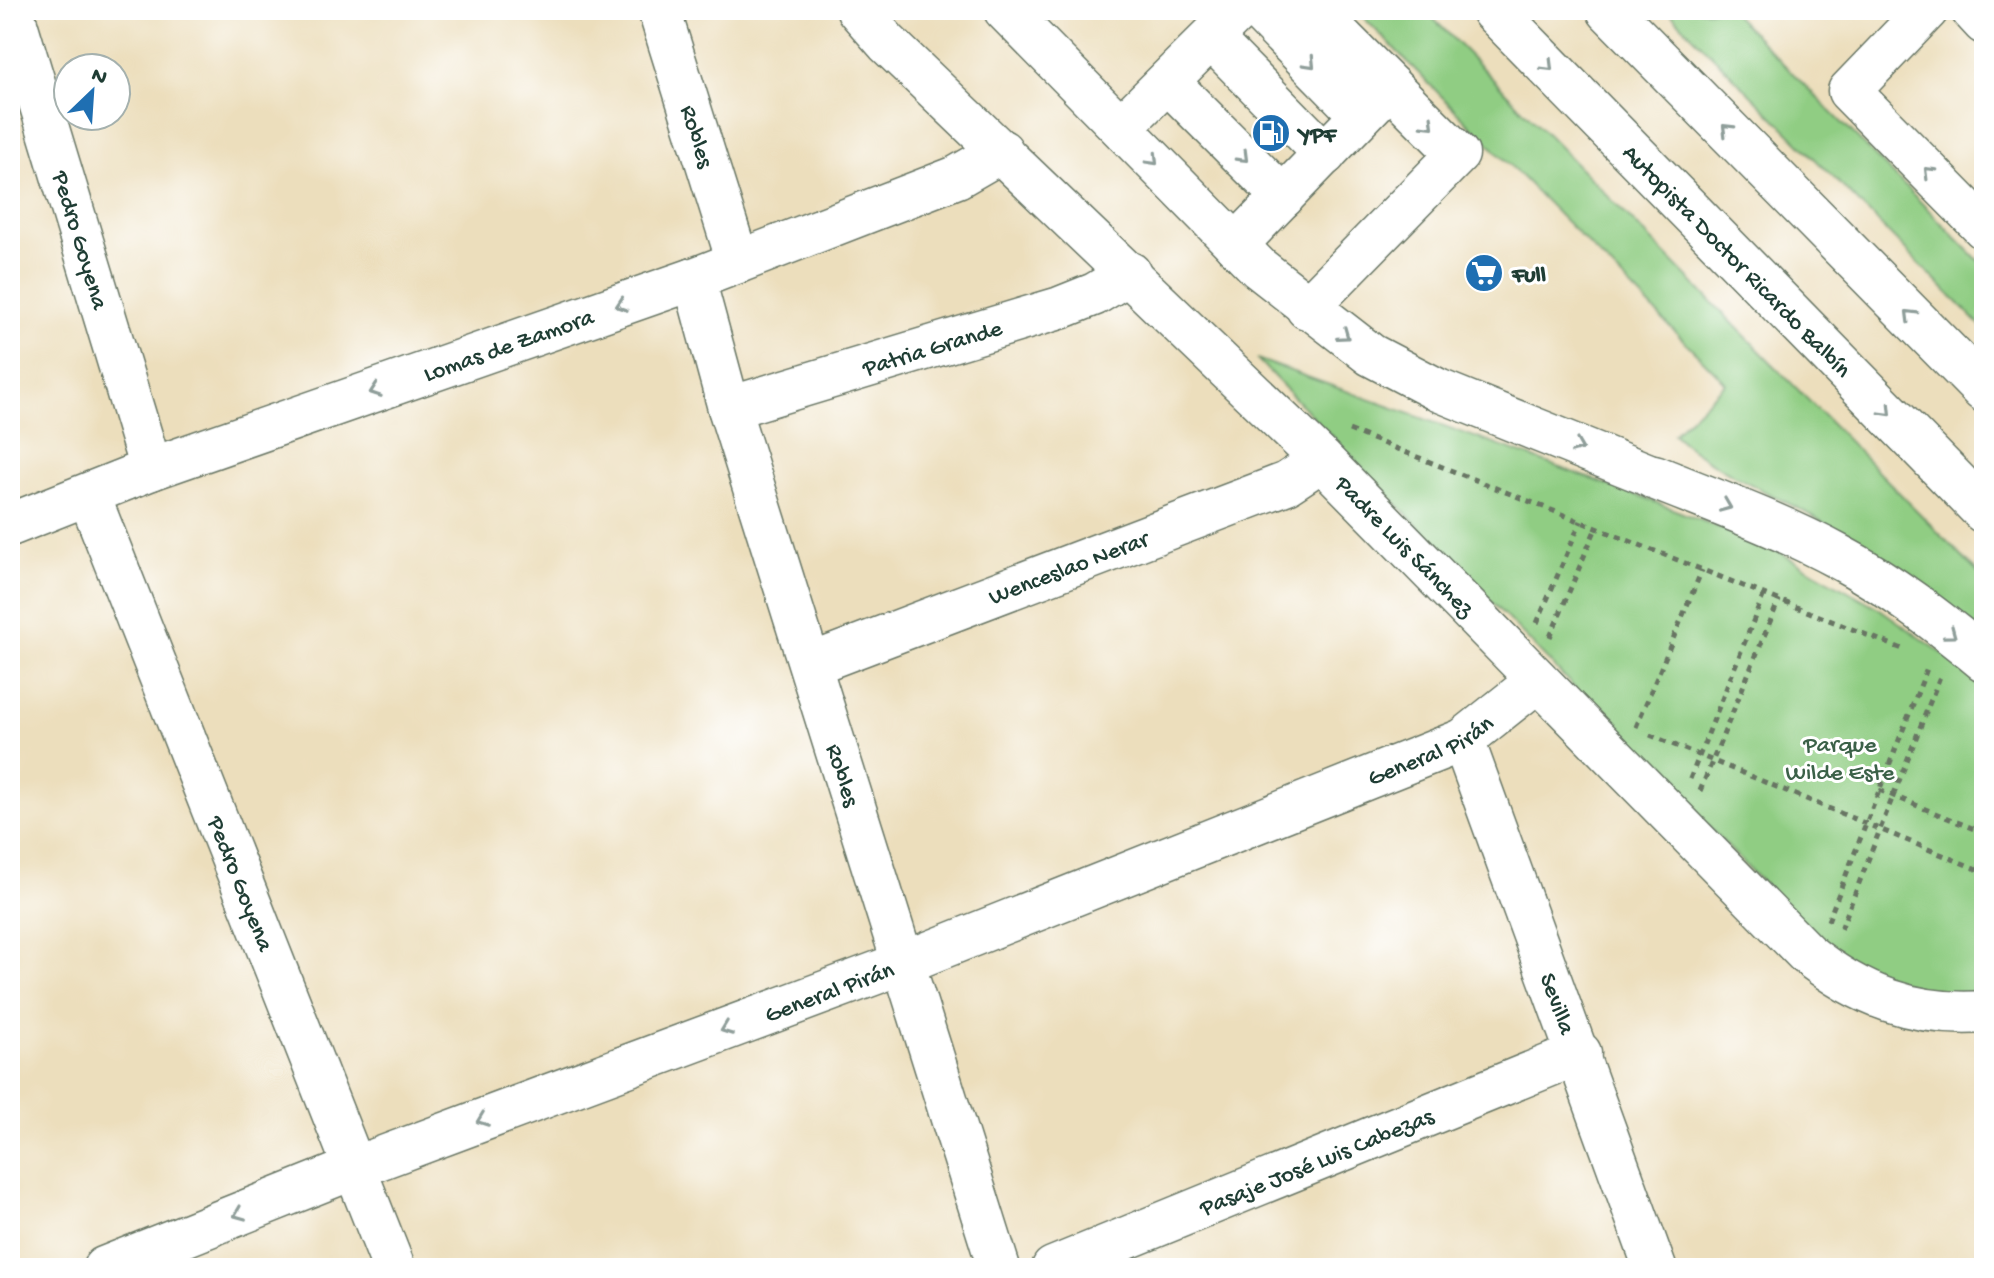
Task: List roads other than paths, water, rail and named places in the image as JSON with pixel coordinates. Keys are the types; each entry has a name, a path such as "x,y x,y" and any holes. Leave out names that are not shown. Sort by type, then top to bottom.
{"highway":[{"name":"Autopista Doctor Ricardo Balbín","path":"1493,10 1984,511"},
{"path":"1609,10 1984,390"},
{"path":"1654,477 1794,534 1842,559 1910,603 1964,662"}],"street":[{"name":"Pedro Goyena","path":"12,10 151,469"},
{"name":"Robles","path":"659,10 738,262"},
{"name":"Padre Luis Sánchez","path":"858,10 887,43 1130,273 1333,444 1536,682 1806,953 1862,992 1896,1004 1932,1012 1984,1012"},
{"path":"1005,10 1236,245 1307,308 1371,355 1438,390 1654,477"},
{"path":"1258,10 1361,115"},
{"path":"1307,308 1458,154 1314,10"},
{"path":"1927,10 1849,91 1984,228"},
{"path":"1972,10 1984,23"},
{"path":"1121,127 1225,25 1325,154"},
{"path":"1168,82 1283,197"},
{"path":"1236,245 1390,86"},
{"name":"Lomas de Zamora","path":"10,525 151,469 694,279 957,177 1002,151"},
{"name":"Patria Grande","path":"729,408 1060,308 1095,294 1130,273"},
{"name":"Robles","path":"694,279 729,408 812,664 999,1268"},
{"name":"Wenceslao Nerar","path":"812,664 1287,483 1333,444"},
{"name":"Pedro Goyena","path":"89,496 394,1268"},
{"name":"General Pirán","path":"104,1268 354,1168 903,963 1463,740 1536,682"},
{"name":"Sevilla","path":"1463,740 1580,1053 1655,1268"},
{"name":"Pasaje José Luis Cabezas","path":"1053,1268 1580,1053"}],"place":[{"name":"YPF","path":"1271,133"},
{"name":"Full","path":"1484,273"}],"park label":[{"name":"Parque Wilde Este","path":"1840,757"}]}
